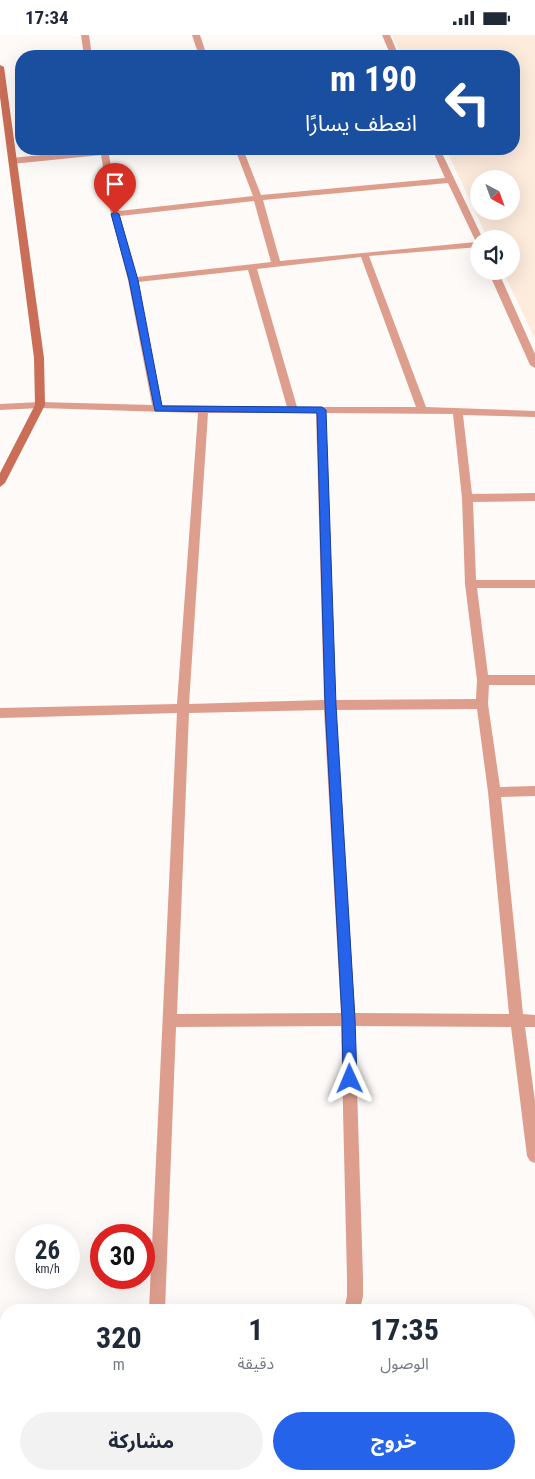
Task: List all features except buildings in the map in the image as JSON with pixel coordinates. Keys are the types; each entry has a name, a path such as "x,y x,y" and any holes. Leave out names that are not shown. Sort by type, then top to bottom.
{"street":[{"path":"84,35 87,50"},
{"path":"196,35 200,50"},
{"path":"386,35 392,50"},
{"path":"0,67 39,358 40,405 0,483"},
{"path":"12,161 67,155"},
{"path":"105,155 115,214 133,280 158,409"},
{"path":"241,155 258,198 277,265"},
{"path":"439,155 474,230"},
{"path":"115,214 258,198 451,180"},
{"path":"133,280 364,254 470,245"},
{"path":"364,254 422,410"},
{"path":"252,267 293,409"},
{"path":"497,280 535,365"},
{"path":"0,407 40,405 204,410 422,410 535,414"},
{"path":"157,1304 183,709 204,410"},
{"path":"322,410 330,705 348,1019 356,1277 353,1304"},
{"path":"458,412 467,498 471,584 483,680 482,703 494,792 517,1021 535,1156"},
{"path":"467,498 535,497"},
{"path":"471,584 535,584"},
{"path":"483,680 535,680"},
{"path":"0,713 482,703"},
{"path":"494,792 535,791"},
{"path":"170,1021 348,1019 535,1021"}],"shaded area":[{"path":"392,35 535,35 535,339 507,280 520,280 520,230 484,230 479,220 520,220 520,170 470,170 470,200 449,155 520,155 520,50 399,50"}],"route":[{"path":"115,214 133,280 158,409 322,410 330,705 350,1079"}]}
